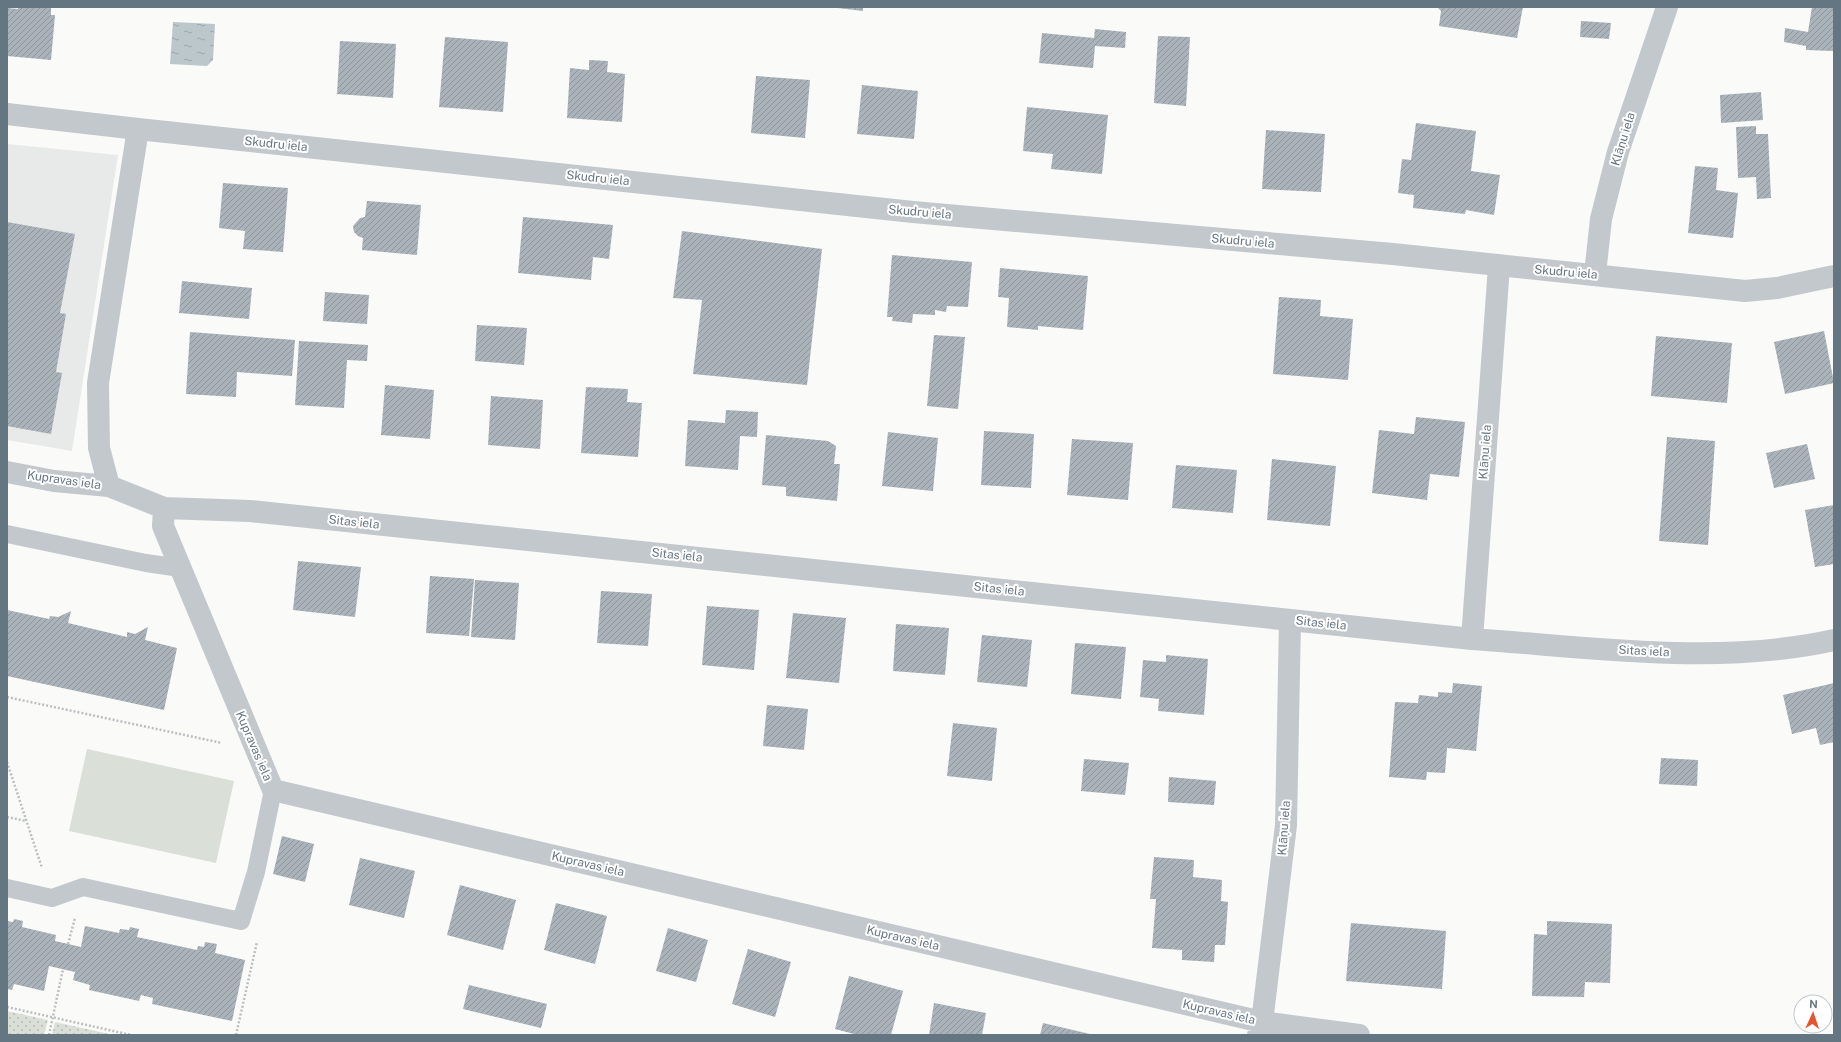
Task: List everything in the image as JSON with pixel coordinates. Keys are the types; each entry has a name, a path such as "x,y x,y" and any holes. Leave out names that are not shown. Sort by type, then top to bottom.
{"street":[{"name":"Klāņu iela","path":"1595,274 1601,219 1618,152 1667,7"},
{"name":"Skudru iela","path":"7,114 913,212 1393,254 1746,291 1777,288 1834,276"},
{"path":"109,486 99,448 98,383 138,129"},
{"name":"Klāņu iela","path":"1472,639 1499,266"},
{"name":"Kupravas iela","path":"7,472 54,481 109,486 164,508 163,526 273,790 1260,1029 1359,1035"},
{"name":"Sitas iela","path":"164,508 250,511 1472,639 1673,653 1752,653 1834,640"},
{"name":"Klāņu iela","path":"1260,1029 1286,825 1290,620"}],"lane":[{"path":"7,534 146,563 180,568"},
{"path":"7,888 52,898 83,886 241,921 256,872 273,790"}],"path":[{"path":"7,697 256,750"},
{"path":"7,762 52,898"},
{"path":"7,817 26,821"},
{"path":"236,1035 261,926 241,921"},
{"path":"49,1035 63,969"},
{"path":"7,1007 131,1035"}],"shaded area":[{"path":"7,144 118,155 72,451 7,440"},
{"path":"87,749 234,781 216,863 69,831"},
{"path":"7,1011 48,1020 44,1035 7,1035"},
{"path":"55,1022 114,1035 52,1035"}],"water":[{"path":"173,22 215,24 213,60 207,66 170,64"}],"building":[{"path":"18,7 51,7 51,15 55,15 51,60 7,56 7,8 18,9"},
{"path":"829,7 863,7 863,11"},
{"path":"1437,7 1523,7 1517,38 1439,26 1441,11"},
{"path":"1812,7 1834,7 1833,51 1806,50 1806,46 1784,42 1785,28 1808,32"},
{"path":"1581,21 1611,23 1609,39 1580,37"},
{"path":"1095,29 1126,32 1125,48 1095,46 1093,68 1039,63 1042,33 1094,38"},
{"path":"1158,36 1190,37 1186,106 1154,103"},
{"path":"445,37 508,42 503,112 439,107"},
{"path":"340,41 396,44 393,98 337,94"},
{"path":"589,60 608,61 607,72 625,74 622,122 567,118 570,68 589,70"},
{"path":"756,76 810,80 805,138 751,133"},
{"path":"862,85 918,91 914,139 857,134"},
{"path":"1761,92 1763,120 1721,123 1720,95"},
{"path":"1027,107 1108,115 1102,174 1051,169 1053,154 1023,151"},
{"path":"1416,123 1476,131 1471,171 1500,175 1494,215 1466,210 1465,214 1413,208 1414,195 1398,193 1402,159 1411,160"},
{"path":"1756,126 1756,134 1768,134 1771,198 1757,199 1756,177 1738,178 1736,127"},
{"path":"1266,130 1325,134 1321,192 1262,189"},
{"path":"1695,166 1718,168 1716,190 1738,193 1733,238 1688,233"},
{"path":"223,183 288,188 283,252 243,249 245,231 219,228"},
{"path":"367,201 421,205 417,255 362,250 363,238 354,232 353,226 360,218 365,217"},
{"path":"523,217 613,225 609,259 593,257 591,280 518,273"},
{"path":"7,222 75,234 60,313 66,314 56,372 62,373 51,434 7,426"},
{"path":"682,231 822,249 807,385 693,374 702,300 673,298"},
{"path":"892,255 972,262 968,307 947,306 946,312 935,310 935,315 913,314 912,323 892,321 893,317 887,317"},
{"path":"1000,268 1088,276 1083,330 1038,326 1038,330 1007,327 1009,298 998,297"},
{"path":"182,281 252,288 249,319 179,313"},
{"path":"325,292 369,295 367,324 323,321"},
{"path":"1279,297 1321,300 1320,316 1353,319 1348,380 1273,374"},
{"path":"477,325 527,328 524,365 475,361"},
{"path":"1824,331 1834,383 1785,394 1774,342"},
{"path":"190,332 295,340 292,376 237,372 236,397 186,394"},
{"path":"934,335 965,337 958,409 927,406"},
{"path":"1656,336 1732,343 1727,403 1651,396"},
{"path":"299,341 368,345 367,361 347,360 344,408 295,405"},
{"path":"385,385 434,390 430,439 381,435"},
{"path":"586,387 628,389 627,402 642,403 638,457 581,453"},
{"path":"491,396 543,400 540,449 488,445"},
{"path":"726,410 758,412 757,437 740,436 738,470 685,466 688,420 725,423"},
{"path":"1416,417 1465,422 1459,477 1430,474 1427,500 1372,493 1379,430 1414,434"},
{"path":"984,431 1034,434 1031,488 981,485"},
{"path":"888,432 938,438 933,491 882,486"},
{"path":"766,435 828,441 836,446 834,464 840,464 837,501 786,496 786,487 762,485"},
{"path":"1667,437 1715,441 1708,545 1659,541"},
{"path":"1072,439 1133,443 1128,500 1067,495"},
{"path":"1807,444 1815,479 1774,488 1766,453"},
{"path":"1272,459 1336,466 1330,526 1267,520"},
{"path":"1176,465 1237,470 1233,513 1172,508"},
{"path":"1834,505 1834,564 1815,567 1805,510"},
{"path":"298,561 361,567 355,617 293,610"},
{"path":"430,576 474,579 469,636 426,633"},
{"path":"475,580 519,583 515,640 471,637"},
{"path":"601,591 652,594 648,646 597,643"},
{"path":"707,606 759,610 754,670 702,665"},
{"path":"7,610 49,619 50,616 58,617 71,611 68,623 127,637 127,632 135,634 148,627 145,640 177,648 164,710 7,676"},
{"path":"793,613 846,618 839,683 786,678"},
{"path":"896,624 949,628 945,675 893,671"},
{"path":"982,635 1032,640 1027,687 977,682"},
{"path":"1075,643 1126,647 1121,699 1071,694"},
{"path":"1166,655 1208,659 1204,715 1158,711 1159,699 1140,697 1143,660 1166,662"},
{"path":"1453,683 1482,686 1476,751 1447,748 1445,773 1427,772 1426,780 1389,777 1395,702 1418,703 1419,695 1438,697 1438,692 1452,693"},
{"path":"1834,683 1834,742 1820,745 1816,728 1792,734 1783,695"},
{"path":"767,705 808,709 804,750 763,746"},
{"path":"953,723 997,728 992,781 947,776"},
{"path":"1661,758 1698,760 1697,786 1659,784"},
{"path":"1084,759 1129,763 1125,795 1081,791"},
{"path":"1169,777 1216,781 1214,805 1168,802"},
{"path":"282,836 314,844 305,882 273,874"},
{"path":"1154,857 1194,860 1193,877 1222,880 1221,901 1228,902 1225,945 1215,945 1214,962 1182,960 1182,950 1152,948 1156,899 1150,899"},
{"path":"360,858 415,871 404,918 349,905"},
{"path":"460,885 516,900 503,950 447,935"},
{"path":"556,903 607,916 595,964 544,950"},
{"path":"14,919 23,921 22,927 56,935 55,941 81,947 85,926 119,933 120,929 129,930 130,927 139,929 137,937 197,950 198,946 204,947 205,942 217,944 215,953 245,960 232,1021 152,1004 153,998 141,995 139,1001 89,990 90,985 73,980 75,972 49,966 44,991 14,984 12,990 7,989 7,921 13,922"},
{"path":"1547,921 1612,924 1610,983 1585,982 1584,997 1532,996 1534,934 1547,935"},
{"path":"1351,923 1446,931 1442,989 1346,981"},
{"path":"668,928 708,940 696,982 656,971"},
{"path":"748,949 791,962 775,1017 732,1004"},
{"path":"849,976 903,991 891,1035 858,1035 835,1029"},
{"path":"469,985 547,1004 541,1028 463,1009"},
{"path":"934,1003 986,1013 982,1035 929,1035"},
{"path":"1043,1023 1090,1034 1090,1035 1040,1035"}]}
